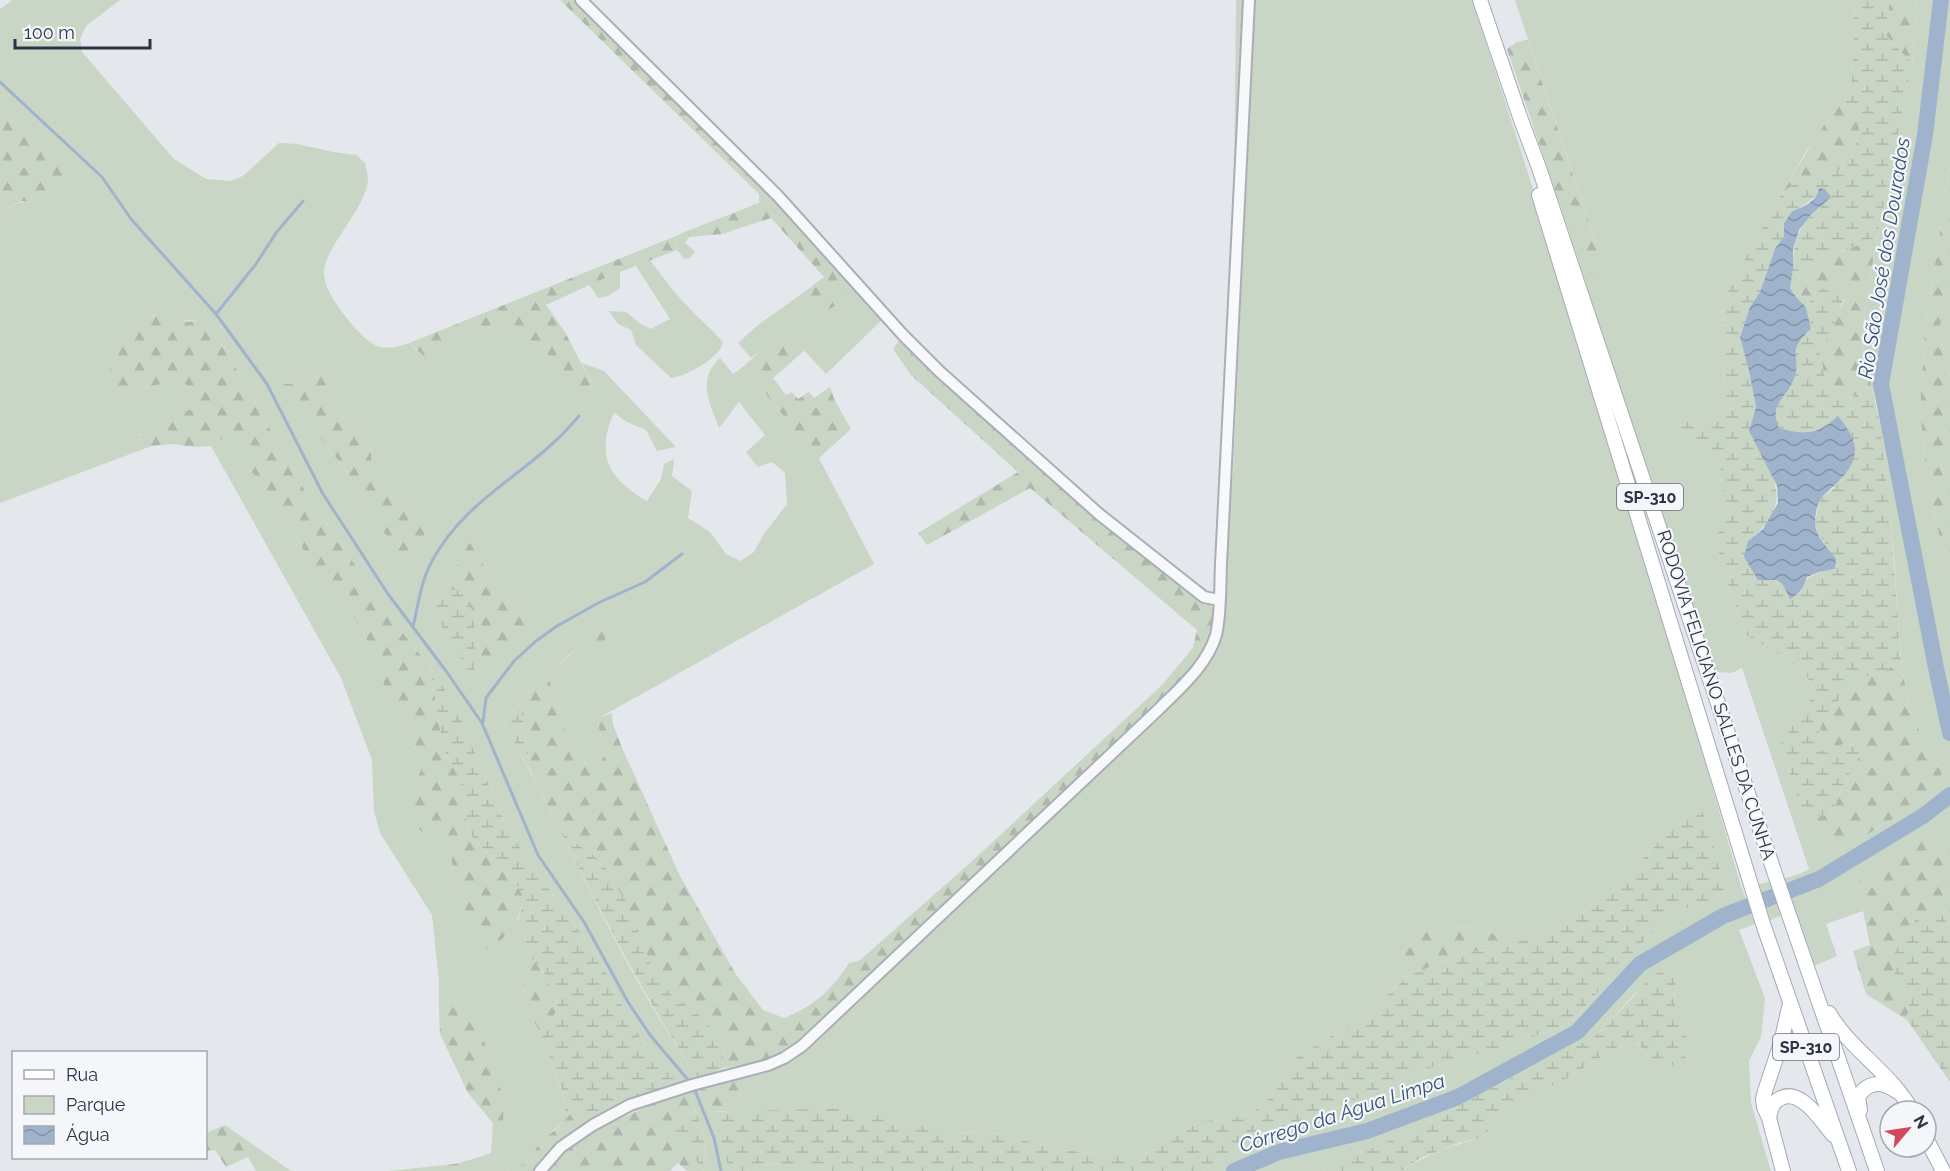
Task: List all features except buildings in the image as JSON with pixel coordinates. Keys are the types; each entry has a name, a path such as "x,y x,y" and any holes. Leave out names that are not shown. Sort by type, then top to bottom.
{"main road":[{"name":"RODOVIA FELICIANO SALLES DA CUNHA","path":"1480,0 1619,403 1777,880 1877,1171"},
{"name":"RODOVIA FELICIANO SALLES DA CUNHA","path":"1520,117 1531,167 1763,924 1849,1171"},
{"path":"1808,971 1837,1027 1846,1039 1899,1089 1905,1099"},
{"path":"1783,1171 1764,1107 1765,1090 1781,1043 1791,1001"},
{"path":"1868,1143 1858,1097 1864,1089 1870,1084 1878,1083 1895,1090 1903,1099"},
{"path":"1769,1118 1771,1107 1776,1101 1787,1095 1794,1096 1809,1106 1839,1142"}],"street":[{"path":"581,0 778,196 903,335 939,371 1099,514 1204,597 1219,600"},
{"path":"540,1171 561,1147 593,1125 630,1105 692,1085 768,1065 802,1046 1187,681 1206,658 1216,633 1219,600 1249,0"}],"green space":[{"path":"13,0 120,0 86,26 80,39 82,52 174,159 206,179 230,181 243,176 279,143 356,155 365,163 368,181 365,193 329,255 324,275 332,297 357,330 380,347 386,348 409,343 417,351 455,337 467,329 503,325 521,332 558,364 585,396 592,384 582,363 604,371 676,447 657,451 646,430 627,422 614,413 608,428 606,454 615,475 634,493 647,501 661,479 664,464 674,459 672,476 692,491 688,518 710,532 726,554 740,561 754,552 764,534 787,504 785,473 772,462 758,467 746,452 765,435 739,402 719,428 707,392 708,375 713,366 720,358 733,374 744,366 785,418 794,441 805,436 819,458 874,564 597,719 605,755 599,764 579,762 572,752 549,679 563,661 590,643 548,661 540,678 504,724 632,972 698,1078 684,1082 643,1043 601,961 506,826 456,706 309,498 223,346 200,320 152,315 112,391 143,389 175,380 187,385 195,398 194,408 139,435 141,450 0,503 0,214 18,203 38,204 71,172 28,132 0,111 0,9","holes":["328,372 336,408 346,420 365,429 370,445 373,476 390,497 409,502 399,556 344,468 305,418 284,384 302,384","470,542 486,569 508,591 534,626 500,659 432,610"]},
{"path":"560,0 574,0 776,199 849,280 843,298 837,305 819,312 804,292 824,277 771,218 722,234 689,237 687,231 759,203 759,194"},
{"path":"1236,0 1244,0 1234,189"},
{"path":"1255,0 1472,0 1577,331 1741,886 1755,924 1739,930 1765,998 1761,1037 1749,1061 1751,1103 1771,1171 1401,1171 1442,1150 1485,1137 1505,1105 1564,1080 1622,1044 1635,1042 1651,1058 1685,1028 1674,1001 1675,985 1684,962 1634,994 1594,1037 1367,1153 1322,1171 1202,1171 1235,1148 1302,1126 1326,1112 1437,1065 1505,1047 1564,1026 1580,1013 1669,914 1704,903 1726,891 1702,813 1663,837 1601,903 1547,932 1511,945 1482,927 1439,926 1422,934 1395,959 1397,968 1408,976 1377,1008 1295,1058 1270,1097 1252,1113 1223,1120 1201,1121 1151,1151 1135,1155 1102,1155 1064,1150 990,1132 951,1133 723,1111 763,1074 789,1062 809,1047 1191,684 1211,660 1218,643 1233,472"},
{"path":"1515,0 1855,0 1852,79 1829,120 1804,155 1782,193 1722,304 1724,402 1717,423 1692,417 1695,444 1720,463 1725,509 1716,541 1723,570 1746,635 1806,674 1814,692 1781,743 1803,817 1833,839 1840,851 1913,807 1942,774 1910,712 1901,662 1894,556 1877,405 1863,358 1865,311 1882,208 1912,64 1917,0 1950,0 1950,166 1925,330 1920,410 1927,479 1950,584 1950,845 1947,838 1892,861 1857,881 1863,911 1826,924 1837,956 1812,967 1783,879 1809,869 1742,668 1732,673 1715,672 1565,220 1576,222 1590,267 1611,288"},
{"path":"1855,0 1890,0 1885,34 1912,64 1877,237 1843,251 1823,256 1790,288 1795,243 1804,225 1822,206 1818,194 1799,209 1792,211 1784,223 1784,236 1775,249 1760,292 1750,307 1740,337 1756,407 1749,431 1766,462 1776,489 1776,501 1772,514 1763,527 1748,541 1767,580 1777,580 1783,585 1790,599 1813,575 1835,569 1824,542 1816,532 1815,522 1820,499 1834,488 1829,424 1810,432 1799,432 1779,428 1774,417 1796,363 1795,350 1799,340 1811,329 1806,307 1817,292 1834,282 1847,290 1836,320 1820,352 1828,394 1844,400 1872,388 1878,412 1891,532 1901,662 1878,674 1859,678 1843,694 1822,723 1815,747 1827,753 1854,737 1862,751 1840,791 1838,801 1828,815 1803,817 1781,743 1814,692 1806,674 1746,635 1723,570 1716,541 1724,509 1720,463 1695,444 1680,427 1692,417 1717,423 1724,402 1722,304 1782,193 1802,178 1830,175 1850,163 1860,127 1844,105 1852,79"},
{"path":"1890,0 1917,0 1912,64 1885,34"},
{"path":"1528,40 1611,288 1599,286 1590,267 1576,222 1565,220 1507,49 1517,42"},
{"path":"1852,79 1844,105 1860,127 1850,163 1830,175 1802,178 1782,193 1835,108"},
{"path":"0,111 28,132 71,171 67,191 48,203 22,201 0,214"},
{"path":"1950,166 1950,304 1942,305 1940,335 1950,377 1950,435 1938,452 1947,487 1950,487 1950,584 1927,479 1920,410 1925,330"},
{"path":"687,231 689,237 685,243 695,251 690,258 684,259 677,250 676,236"},
{"path":"676,236 677,250 607,277 546,305 565,332 592,384 585,397 558,364 521,332 503,325 467,329 440,351 424,356 409,343"},
{"path":"1877,237 1865,311 1863,357 1872,388 1844,400 1828,395 1820,352 1845,299 1817,292 1806,307 1790,288 1823,256 1843,251"},
{"path":"650,260 681,300 723,343 709,361 678,377 671,378 636,345 631,330 618,324 609,311 626,312 651,329 670,319 636,266"},
{"path":"620,271 620,288 608,296 598,298 589,284"},
{"path":"849,280 883,319 826,374 799,345 761,350 751,358 738,343 758,325 804,292 819,312 844,297"},
{"path":"1942,304 1950,304 1950,377 1940,335"},
{"path":"166,314 188,322 200,320 223,346 309,498 398,627 430,667 443,748 460,780 469,833 519,888 524,898 516,923 502,939 487,950 473,933 450,853 439,842 421,831 408,812 414,782 421,771 407,720 388,696 365,635 349,610 323,590 292,525 275,498 263,487 248,467 243,442 234,432 211,446 194,447 172,444 152,446 141,450 139,436 157,424 194,408 195,398 187,385 175,380 143,389 112,391 107,385 116,352 129,329 141,320"},
{"path":"900,339 1208,603 1213,608 1210,629 1206,645 1185,676 800,1044 764,1060 724,1068 723,1044 657,981 644,947 601,861 561,832 531,772 520,704 540,678 548,661 596,633 615,626 609,637 581,647 568,656 549,679 572,752 579,762 599,764 605,755 597,719 612,713 613,725 623,750 680,876 735,973 763,1010 784,1018 821,996 849,963 859,961 970,863 1162,685 1193,648 1197,630 1030,488 927,545 918,533 1018,472 911,375 893,349"},
{"path":"774,344 799,345 804,351 773,378 786,395 792,392 798,399 809,392 814,398 830,387 851,429 819,458 805,437 794,441 787,437 785,418 744,366 761,350"},
{"path":"328,372 336,408 346,420 365,429 370,445 373,476 390,497 409,502 432,523 418,542 399,556 344,468 305,418 283,384 302,384"},
{"path":"234,432 243,442 248,467 263,487 275,498 292,525 323,590 349,610 365,635 388,696 407,720 421,772 414,782 421,831 439,842 450,853 465,906 503,939 519,918 531,958 522,979 525,1005 540,1032 565,1100 565,1120 542,1140 526,1163 507,1171 483,1171 473,1159 491,1153 493,1123 503,1119 489,1056 479,1033 459,1003 453,999 439,1008 439,981 432,915 380,833 374,811 372,760 341,678 211,446"},
{"path":"1950,435 1950,487 1947,487 1938,452"},
{"path":"470,542 486,569 508,591 534,626 474,680 475,615 443,588"},
{"path":"443,588 461,591 475,615 474,680 432,610"},
{"path":"1901,662 1910,712 1942,774 1913,807 1840,851 1833,839 1818,840 1803,817 1828,815 1838,801 1840,791 1862,751 1826,753 1815,747 1822,723 1843,694 1859,678 1878,674"},
{"path":"430,667 456,706 506,826 601,961 643,1043 684,1082 628,1100 590,1120 589,1113 583,1109 575,1109 565,1120 565,1099 540,1032 555,1016 557,1002 543,971 531,958 519,918 524,898 519,888 469,833 460,780 443,748"},
{"path":"520,704 531,772 504,724"},
{"path":"1703,812 1726,891 1704,903 1669,914 1580,1013 1564,1026 1505,1047 1437,1065 1326,1112 1302,1126 1235,1148 1202,1171 832,1171 828,1167 763,1164 748,1171 729,1171 719,1134 710,1112 846,1108 951,1133 990,1132 1064,1150 1102,1155 1135,1155 1151,1151 1201,1121 1223,1120 1252,1113 1270,1097 1295,1058 1377,1008 1408,976 1468,951 1498,950 1547,932 1601,903 1663,837"},
{"path":"561,832 601,861 628,905 657,980 674,997 696,1012 718,1037 723,1044 724,1068 698,1078 642,988"},
{"path":"1931,836 1947,838 1950,845 1950,928 1942,914 1897,981 1910,995 1907,1020 1866,994 1853,951 1870,945 1857,881"},
{"path":"1773,881 1785,914 1766,922 1755,885"},
{"path":"1921,914 1942,914 1950,928 1950,1082 1907,1020 1910,995 1897,981 1891,961 1905,932"},
{"path":"1439,926 1482,927 1511,945 1498,950 1468,951 1408,976 1397,968 1394,959 1405,952 1422,934"},
{"path":"531,958 554,991 557,1006 554,1016 540,1032 525,1005 522,979"},
{"path":"1685,961 1675,985 1674,1001 1685,1028 1687,1051 1683,1065 1661,1065 1636,1042 1622,1044 1564,1080 1532,1096 1505,1105 1485,1137 1459,1143 1421,1158 1401,1171 1322,1171 1424,1125 1497,1085 1594,1037 1653,975"},
{"path":"453,999 460,1003 479,1031 490,1055 504,1102 503,1120 493,1123 468,1093 440,1034 439,1008"},
{"path":"763,1074 723,1111 710,1112 699,1087 743,1076"},
{"path":"699,1087 719,1133 729,1171 707,1171 703,1132 688,1089"},
{"path":"688,1089 695,1109 677,1128 704,1171 687,1171 678,1163 670,1171 548,1171 566,1150 598,1128"},
{"path":"575,1109 583,1109 590,1113 590,1120 558,1144 533,1171 507,1171 526,1163 542,1140"},
{"path":"695,1109 703,1132 707,1171 704,1171 698,1164 688,1143 673,1139 677,1128"},
{"path":"225,1125 252,1144 248,1157 226,1167 215,1150 207,1151 207,1133"},
{"path":"252,1144 291,1171 256,1171 248,1157"},
{"path":"473,1159 483,1171 389,1171 455,1164"},
{"path":"763,1164 828,1167 832,1171 748,1171"}],"water":[{"path":"1819,188 1825,189 1831,197 1811,215 1799,230 1793,249 1790,288 1806,307 1811,329 1798,344 1796,373 1779,403 1776,420 1779,428 1810,432 1824,427 1838,416 1851,435 1855,448 1852,463 1822,497 1816,514 1817,532 1836,559 1835,569 1807,577 1801,590 1790,599 1783,585 1777,580 1758,580 1744,557 1748,541 1763,529 1778,503 1777,486 1749,431 1756,407 1740,337 1750,307 1760,292 1775,249 1784,236 1784,223 1792,211 1813,200"}],"waterway":[{"name":"Rio São José dos Dourados","path":"1941,0 1925,135 1881,384 1950,733"},
{"path":"0,82 102,177 131,219 216,314 267,384 323,494 388,594 482,723 538,855 584,922 628,1002 650,1035 689,1081"},
{"path":"216,314 256,264 276,233 303,201"},
{"path":"413,627 425,577 443,543 468,514 553,444 579,416"},
{"path":"483,722 486,698 514,661 536,641 557,626 600,602 645,582 682,554"},
{"name":"Córrego da Água Limpa","path":"1234,1171 1279,1152 1367,1131 1458,1097 1577,1032 1640,964 1723,916 1819,879 1923,816 1950,795"},
{"path":"694,1088 714,1138 721,1171"}]}
